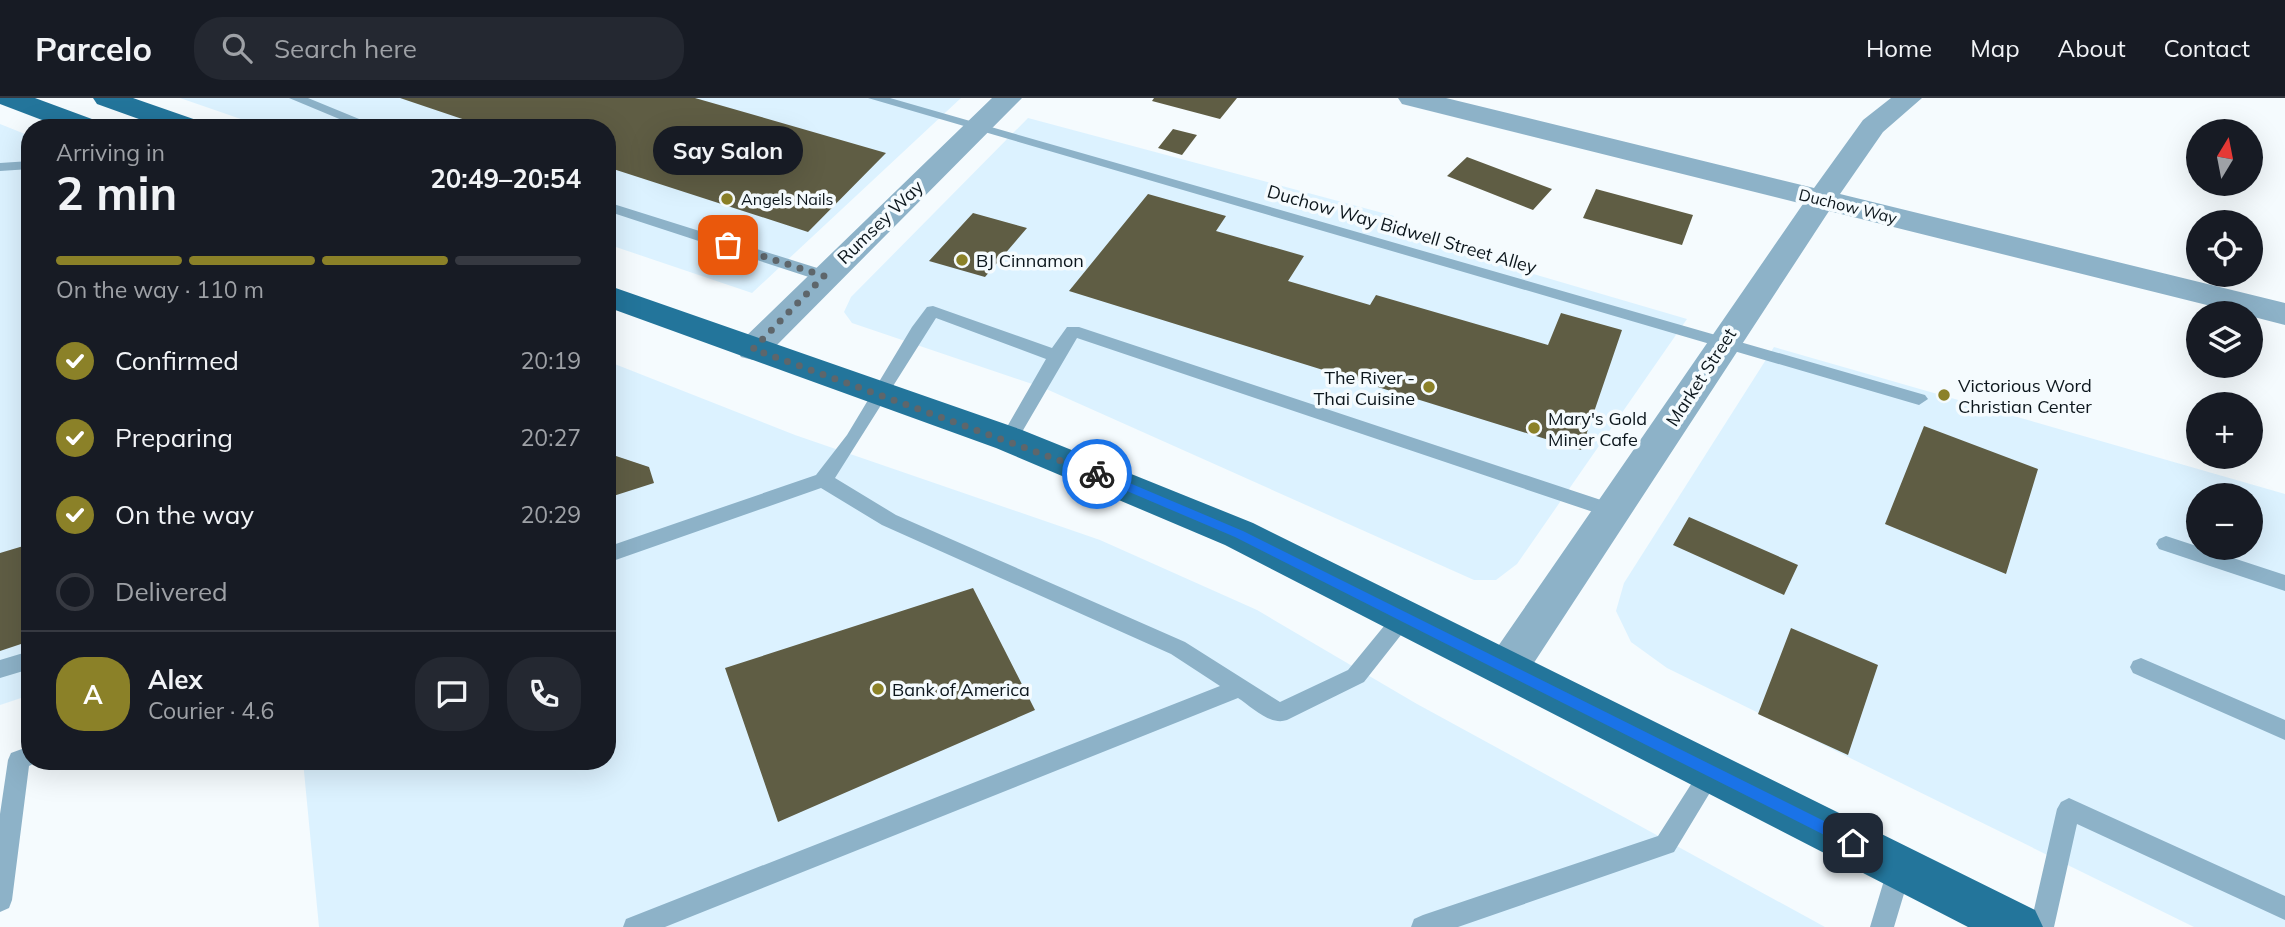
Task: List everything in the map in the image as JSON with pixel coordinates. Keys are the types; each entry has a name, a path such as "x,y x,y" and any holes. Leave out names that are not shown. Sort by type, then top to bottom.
{"main road":[{"path":"10,98 66,119"},
{"path":"107,98 166,119"},
{"path":"616,298 1009,439 1239,534 1405,615 2018,927"}],"street":[{"name":"Rumsey Way","path":"753,349 824,276 1008,98"},
{"name":"Duchow Way","path":"1412,98 2285,314"},
{"name":"Market Street","path":"1507,668 1821,199 1874,126 1908,98"}],"lane":[{"path":"296,98 351,119"},
{"name":"Duchow Way Bidwell Street Alley","path":"875,98 1919,399"},
{"path":"0,167 21,166"},
{"path":"616,209 824,276"},
{"path":"616,552 823,480 847,452 909,338 933,311 1056,356"},
{"path":"1009,439 1073,331 1612,512"},
{"path":"823,480 889,520 1178,648 1279,713 1356,676 1405,615"},
{"path":"2166,544 2285,583"},
{"path":"0,669 21,663"},
{"path":"2141,667 2285,730"},
{"path":"635,927 1239,688"},
{"path":"0,900 21,759"},
{"path":"1423,927 1666,844 1712,771"},
{"path":"2042,927 2069,809 2285,908"},
{"path":"1882,927 1900,867"}],"shaded area":[{"path":"180,98 961,98 752,293 616,247 616,119 241,119"},
{"path":"1028,118 1394,216 1383,230 1687,319 1517,564 1496,580 1474,580 1044,388 852,323 844,312 851,297"},
{"path":"0,124 21,132 21,698 0,705"},
{"path":"1774,347 2186,466 2186,469 2198,469 2247,483 2186,483 2186,560 2263,560 2263,488 2285,494 2285,927 2194,927 1667,668 1631,642 1616,611 1624,583"},
{"path":"616,365 795,435 1100,540 1257,610 1417,704 1825,927 319,927 304,770 616,770"}],"building":[{"path":"400,98 695,98 886,153 808,232 616,170 616,119 462,119"},
{"path":"1154,98 1237,98 1220,119 1152,101"},
{"path":"1173,129 1197,135 1182,155 1158,148"},
{"path":"1467,157 1552,189 1533,210 1447,176"},
{"path":"1596,189 1693,215 1682,245 1583,218"},
{"path":"1148,194 1226,216 1216,231 1304,256 1288,281 1370,305 1376,295 1548,345 1561,313 1622,330 1581,450 1069,291"},
{"path":"973,213 1027,228 985,277 929,261"},
{"path":"1924,426 2038,469 2006,574 1885,524"},
{"path":"616,456 649,467 654,483 616,495"},
{"path":"1689,517 1798,565 1784,595 1673,545"},
{"path":"21,547 21,644 0,651 0,553"},
{"name":"Bank of America","path":"973,588 1035,710 778,822 725,668"},
{"path":"1791,628 1878,665 1848,755 1758,714"}],"way so far":[{"path":"728,245 824,276 753,349 1009,439 1097,474"}],"place":[{"name":"Angels Nails","path":"727,199"},
{"name":"Say Salon","path":"728,245"},
{"name":"BJ Cinnamon","path":"962,260"},
{"name":"The River - Thai Cuisine","path":"1429,387"},
{"name":"Victorious Word Christian Center","path":"1944,395"},
{"name":"Mary's Gold Miner Cafe","path":"1534,428"},
{"name":"Bank of America","path":"878,689"}],"route":[{"path":"1097,474 1239,534 1405,615 1853,843"}]}
